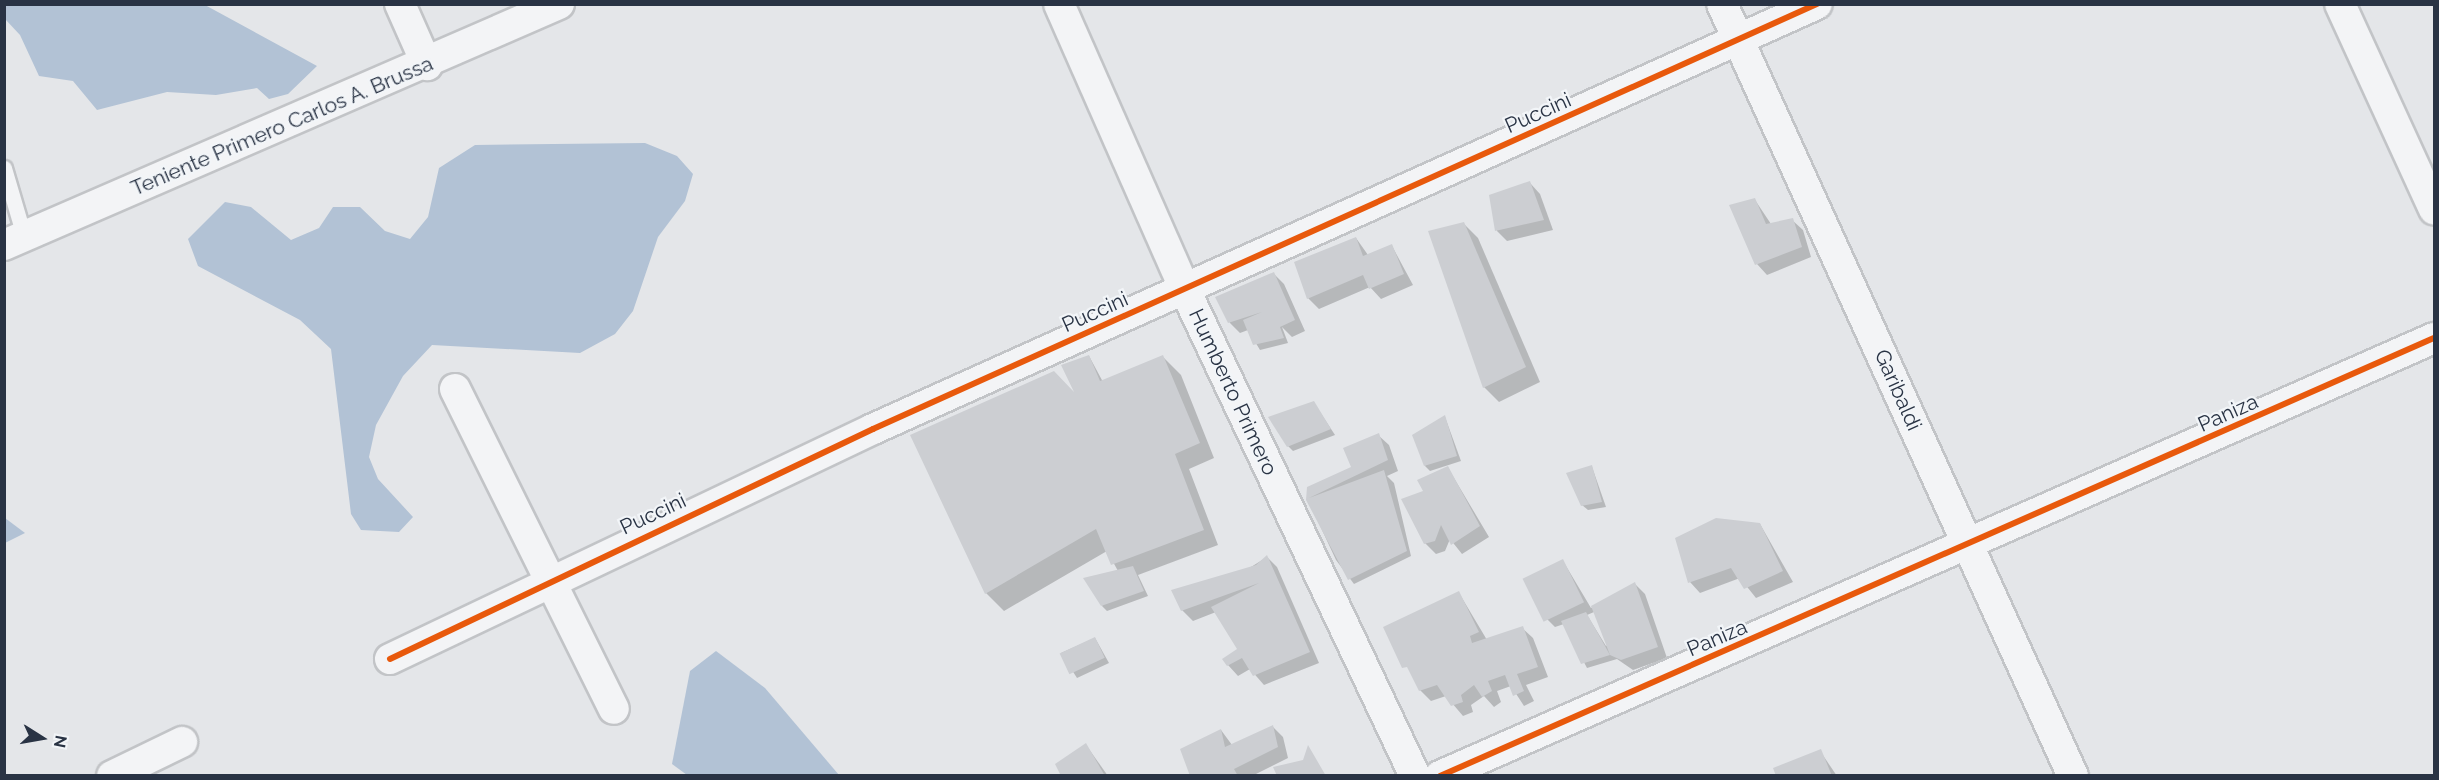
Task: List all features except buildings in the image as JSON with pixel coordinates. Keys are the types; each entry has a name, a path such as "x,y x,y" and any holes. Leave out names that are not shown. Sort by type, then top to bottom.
{"street":[{"path":"400,4 427,65"},
{"name":"Teniente Primero Carlos A. Brussa","path":"14,241 427,65 559,4"},
{"name":"Humberto Primero","path":"1059,4 1185,290 1415,776"},
{"name":"Garibaldi","path":"1722,4 2073,776"},
{"name":"Puccini","path":"390,659 546,582 1817,4"},
{"path":"2340,4 2434,209"},
{"name":"Paniza","path":"1440,776 1969,546 2434,338"},
{"path":"455,388 546,582 614,709"},
{"path":"112,776 182,742"}],"lane":[{"path":"4,168 14,241"}],"water":[{"path":"5,4 205,5 317,66 288,94 269,99 257,88 216,95 167,92 97,110 73,81 39,76 20,35 5,19"},
{"path":"645,143 677,156 693,174 685,201 658,237 633,311 615,334 580,353 432,345 403,376 376,425 369,457 378,479 413,517 399,532 361,530 351,514 331,349 300,320 198,266 188,239 225,202 251,207 291,240 319,228 333,207 360,207 385,231 410,239 428,217 439,168 475,145"},
{"path":"5,518 25,533 5,543"},
{"path":"716,651 765,688 839,775 687,775 672,764 690,671"}],"cycle path":[{"path":"390,659 873,429 1817,4"},
{"path":"1440,776 2434,338"}]}
